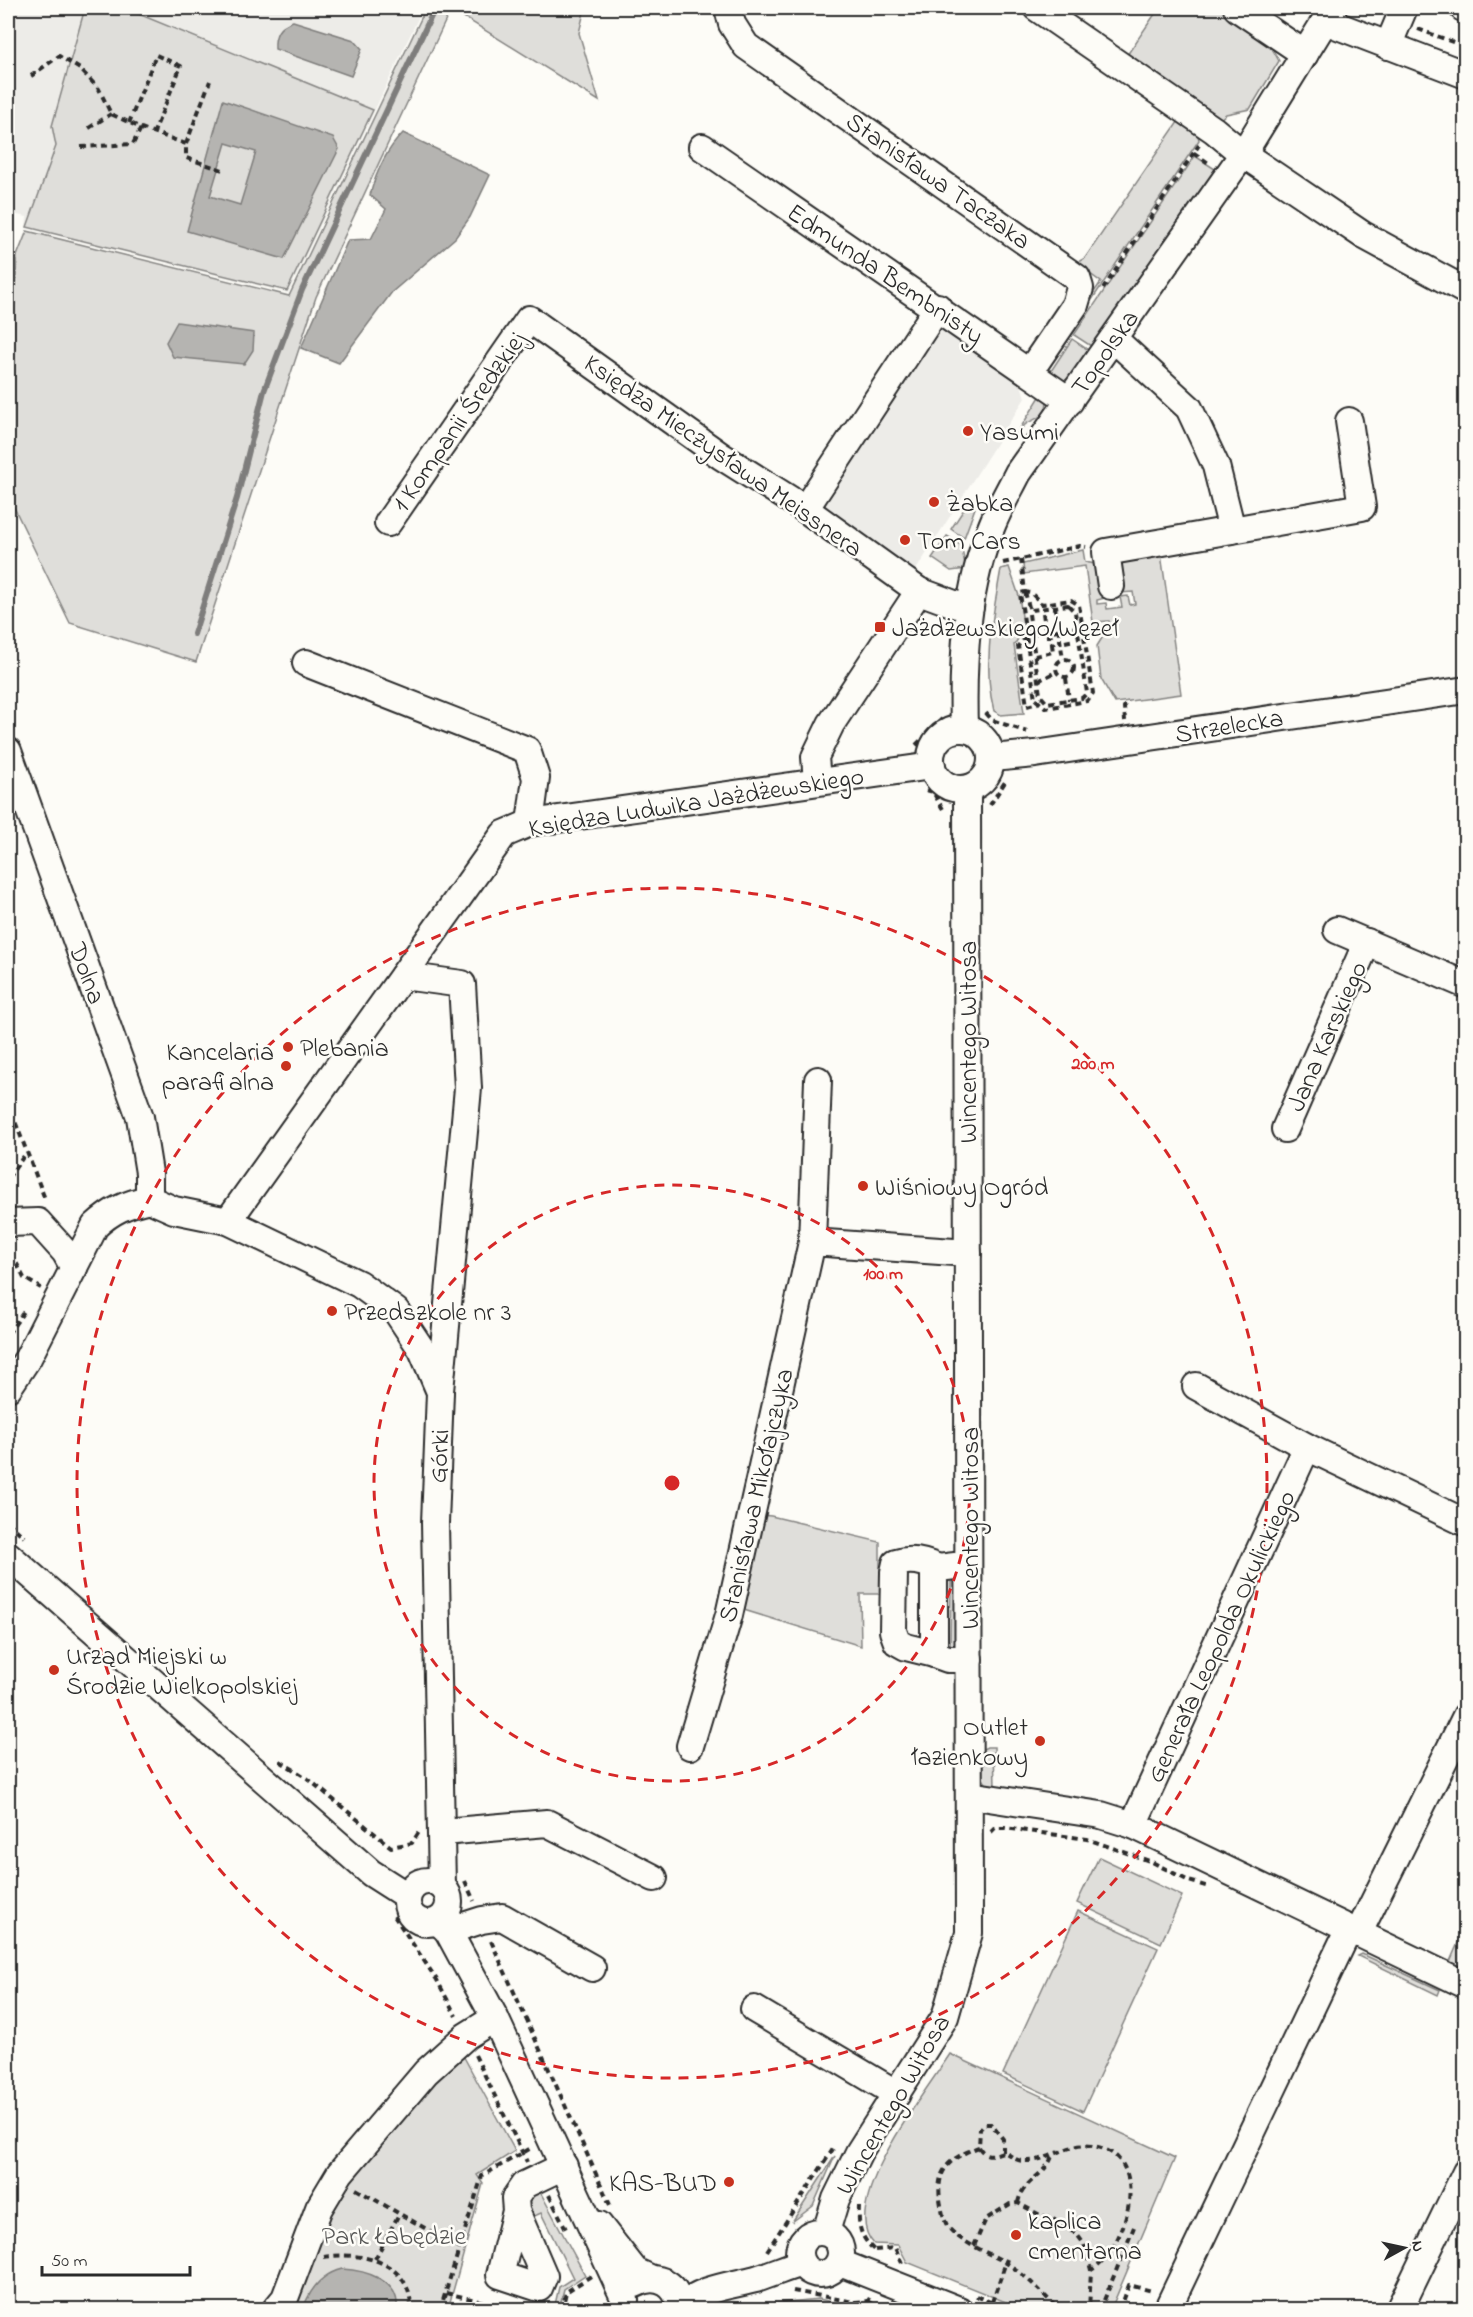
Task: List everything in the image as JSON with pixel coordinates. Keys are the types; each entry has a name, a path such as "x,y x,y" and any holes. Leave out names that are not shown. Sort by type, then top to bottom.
{"street":[{"name":"Stanisława Taczaka","path":"728,8 732,24 746,46 1077,278 1080,288 1075,304 1030,371"},
{"path":"1037,8 1214,130 1243,154 1364,235 1466,291"},
{"path":"1237,8 1305,54"},
{"path":"1329,14 1388,46 1466,75"},
{"name":"Topolska","path":"964,728 970,607 981,556 993,523 1018,473 1243,154 1329,14"},
{"path":"1388,46 1408,17"},
{"name":"Edmunda Bembnisty","path":"702,147 938,307 1070,401"},
{"path":"805,509 938,307"},
{"name":"Księdza Mieczysława Meissnera","path":"529,319 721,456 805,509 919,591 957,605 970,607"},
{"name":"1 Kompanii Średzkiej","path":"388,523 529,319"},
{"path":"1114,339 1189,408 1216,466 1232,530"},
{"path":"1110,586 1106,552 1362,507 1350,421"},
{"path":"817,781 815,757 831,724 919,591"},
{"path":"306,663 527,750 536,778 530,823"},
{"name":"Strzelecka","path":"1000,767 1035,754 1466,690"},
{"path":"964,728 980,735 1000,767 987,775 966,801 957,789 941,782 932,766 931,757 938,739 945,733 964,728"},
{"name":"Dolna","path":"8,750 140,1117 149,1173 149,1199"},
{"name":"Księdza Ludwika Jażdżewskiego","path":"228,1221 504,834 530,823 932,766"},
{"name":"Wincentego Witosa","path":"826,2232 836,2199 859,2152 945,2017 969,1933 969,1795 950,1657 951,1567 968,1253 966,801"},
{"path":"1337,930 1466,985"},
{"name":"Jana Karskiego","path":"1285,1129 1367,942"},
{"path":"403,976 462,984 468,1088 440,1392"},
{"name":"Stanisława Mikołajczyka","path":"690,1746 729,1616 812,1242 818,1080"},
{"path":"8,1388 28,1358 95,1226 110,1212 124,1205 149,1199"},
{"name":"Górki","path":"149,1199 174,1210 228,1221 359,1284 396,1311 422,1350 440,1392 435,1523 432,1831 449,1905 443,1926"},
{"path":"8,1223 38,1222 65,1252 74,1268"},
{"path":"812,1242 968,1253"},
{"path":"1196,1386 1307,1447 1466,1522"},
{"name":"Generała Leopolda Okulickiego","path":"1133,1825 1307,1447"},
{"path":"8,1555 371,1873 417,1921 443,1926 502,1917 592,1968"},
{"path":"905,1560 951,1567 934,1573 950,1657 906,1647 897,1642 893,1631 896,1563 905,1560"},
{"path":"1163,2300 1466,1716"},
{"path":"969,1795 1101,1815 1133,1825 1466,1985"},
{"path":"432,1831 546,1823 654,1878"},
{"path":"399,1904 410,1889 422,1881 436,1882 442,1874"},
{"path":"443,1926 495,2018 582,2205 625,2305"},
{"path":"754,2009 897,2094"},
{"path":"275,2310 285,2298 319,2208 331,2186 426,2072 466,2036 495,2018"},
{"path":"516,2211 515,2198 524,2185 564,2166"},
{"path":"1399,2310 1466,2172"},
{"path":"582,2205 635,2271 670,2295"},
{"path":"817,2232 826,2232 835,2237 840,2245 840,2263 825,2275 807,2270 801,2263 798,2253 807,2236 817,2232"},
{"path":"625,2305 634,2285 670,2295 686,2290 708,2290 757,2278 801,2263"},
{"path":"840,2263 959,2310"}],"path":[{"path":"1408,17 1466,47"},
{"path":"31,76 59,56 80,69 99,89 111,114 141,128 186,144"},
{"path":"129,123 156,56 181,66 154,132"},
{"path":"210,81 186,144 186,158 226,171"},
{"path":"88,128 111,114"},
{"path":"81,147 133,144 141,128"},
{"path":"1096,299 1205,135 1214,130"},
{"path":"1194,153 1219,170"},
{"path":"1001,554 996,564 1080,546"},
{"path":"1020,559 1025,592 1030,611 1029,635 1035,699 1046,708 1084,703 1091,697 1092,687 1080,605 1071,600 1042,604 1031,593 1025,592 1020,593 1029,635 1035,656 1038,681 1044,702 1069,700 1082,698 1087,693 1074,608 1068,605 1030,611"},
{"path":"1055,607 1063,659"},
{"path":"1043,613 1045,627"},
{"path":"1038,703 1027,706 1018,646 1029,635 1078,627"},
{"path":"1035,656 1053,652 1051,636 1046,636"},
{"path":"1065,642 1075,640"},
{"path":"1056,672 1057,664 1063,659"},
{"path":"1063,659 1071,661 1074,667 1071,675 1066,678"},
{"path":"1056,672 1066,678"},
{"path":"1038,681 1056,672"},
{"path":"1066,678 1069,700"},
{"path":"1125,720 1124,708 1128,701"},
{"path":"985,704 986,713 992,720 1033,734 1035,754"},
{"path":"901,770 898,751 922,741 942,719 944,712"},
{"path":"966,801 984,813 1000,767"},
{"path":"8,1104 45,1199"},
{"path":"8,1178 27,1152"},
{"path":"8,1258 16,1262 24,1278 48,1292"},
{"path":"989,1843 990,1833 995,1828 1087,1839 1152,1862 1189,1881 1215,1888"},
{"path":"402,1847 432,1831"},
{"path":"411,1843 442,1874 462,1873 589,2155 612,2212"},
{"path":"399,1904 531,2170 540,2177 563,2227 570,2236"},
{"path":"1003,2152 1003,2139 991,2124 985,2124 980,2130 979,2146 984,2154 1003,2152 1021,2162 1052,2156 1064,2148 1085,2146 1103,2149 1118,2157 1126,2171 1129,2195 1127,2215 1120,2235 1107,2257 1092,2270"},
{"path":"440,2309 482,2175 551,2138"},
{"path":"979,2146 957,2156 947,2164 942,2175 939,2192 948,2226 974,2246 1007,2261 1059,2310"},
{"path":"974,2246 991,2214 1017,2203 1022,2189 1047,2166 1052,2156"},
{"path":"350,2186 460,2248"},
{"path":"862,2194 858,2227 862,2238 886,2260 868,2301"},
{"path":"1017,2203 1040,2215 1053,2218 1063,2228 1076,2233 1084,2244 1092,2270 1089,2310"},
{"path":"375,2259 399,2214"},
{"path":"1100,2310 1134,2227"},
{"path":"1120,2235 1126,2245"},
{"path":"874,2250 895,2248 902,2266"},
{"path":"320,2258 346,2253 375,2259 405,2282 411,2299 411,2310"},
{"path":"992,2302 1007,2261"},
{"path":"562,2310 566,2292 593,2274 597,2285"},
{"path":"1120,2310 1129,2285 1163,2300"},
{"path":"788,2291 855,2302 868,2301 882,2310"},
{"path":"446,2293 518,2310"}],"shaded area":[{"path":"8,8 423,8 288,293 26,228 27,217 8,213"},
{"path":"293,21 354,40 362,49 351,76 275,49 278,31"},
{"path":"223,100 333,138 339,149 284,259 187,231","holes":["226,143 256,152 240,205 210,196"]},
{"path":"403,133 490,175 470,217 455,238 392,292 339,363 301,348 348,240 371,239 386,209 370,195 383,162"},
{"path":"177,322 254,333 253,350 244,364 173,357 166,342"},
{"path":"943,328 1020,381 1025,398 902,592 805,527"},
{"path":"342,2269 370,2274 387,2284 393,2291 397,2309 303,2309 317,2283"}],"green space":[{"path":"85,8 124,8 373,110 287,291 27,227 56,146 52,126"},
{"path":"426,8 585,8 579,33 599,101 451,9 316,297 196,662 70,623 8,495 8,429 17,256 27,231 289,296"},
{"path":"1159,8 1221,8 1268,41 1279,61 1250,109 1226,114 1217,122 1125,58"},
{"path":"1178,122 1198,135 1199,140 1055,355 1062,338 1101,282 1078,265 1078,262 1085,258"},
{"path":"1195,156 1218,171 1094,348 1074,335"},
{"path":"1072,339 1091,352 1071,378 1062,381 1049,374"},
{"path":"1041,395 1047,399 1046,410 1038,418 1026,424 1013,440"},
{"path":"968,503 975,508 964,538 951,529"},
{"path":"947,536 961,545 966,569 951,571 932,558"},
{"path":"1083,550 1085,562 1095,564 1103,582 1105,598 1097,600 1097,604 1106,603 1107,609 1122,607 1120,597 1128,596 1130,605 1135,604 1133,592 1120,593 1120,562 1161,554 1181,694 1115,703 1101,679 1097,646 1109,627 1109,621 1093,622 1085,566 1024,574 1023,564"},
{"path":"1009,567 1019,596 1024,630 1014,645 1024,713 1001,715 994,711 989,658 992,622 1001,569"},
{"path":"753,1514 771,1516 880,1542 880,1594 860,1594 861,1646 734,1607"},
{"path":"951,1575 957,1580 958,1645 950,1650"},
{"path":"994,1747 995,1787 987,1785 982,1777 981,1750"},
{"path":"1099,1857 1182,1896 1161,1943 1077,1903"},
{"path":"1078,1911 1158,1948 1083,2111 1003,2074"},
{"path":"1465,1927 1465,1975 1448,1966"},
{"path":"1362,1954 1440,1990 1438,1995 1358,1956"},
{"name":"Park Łabędzie","path":"459,2048 515,2151 477,2175 483,2184 448,2309 284,2310 326,2210"},
{"path":"950,2054 1175,2158 1111,2309 1023,2309 907,2262 898,2245 874,2244 865,2226 866,2203 875,2176 905,2120"},
{"path":"835,2156 813,2206 792,2222"},
{"path":"538,2188 585,2275 564,2289 559,2309 554,2309 559,2287 573,2278 541,2213 528,2219 524,2200"},
{"path":"819,2299 860,2309 748,2309 766,2304"}],"waterway":[{"path":"194,634 237,498 264,391 302,290 435,8"}],"place":[{"name":"Yasumi","path":"968,431"},
{"name":"Żabka","path":"934,502"},
{"name":"Tom Cars","path":"905,540"},
{"name":"Jażdżewskiego/Węzeł","path":"880,627"},
{"name":"Plebania","path":"288,1047"},
{"name":"Kancelaria parafialna","path":"286,1066"},
{"name":"Wiśniowy Ogród","path":"863,1186"},
{"name":"Przedszkole nr 3","path":"332,1311"},
{"name":"Urząd Miejski w Środzie Wielkopolskiej","path":"54,1670"},
{"name":"Outlet łazienkowy","path":"1040,1741"},
{"name":"KAS-BUD","path":"729,2182"},
{"name":"kaplica cmentarna","path":"1016,2235"}]}
